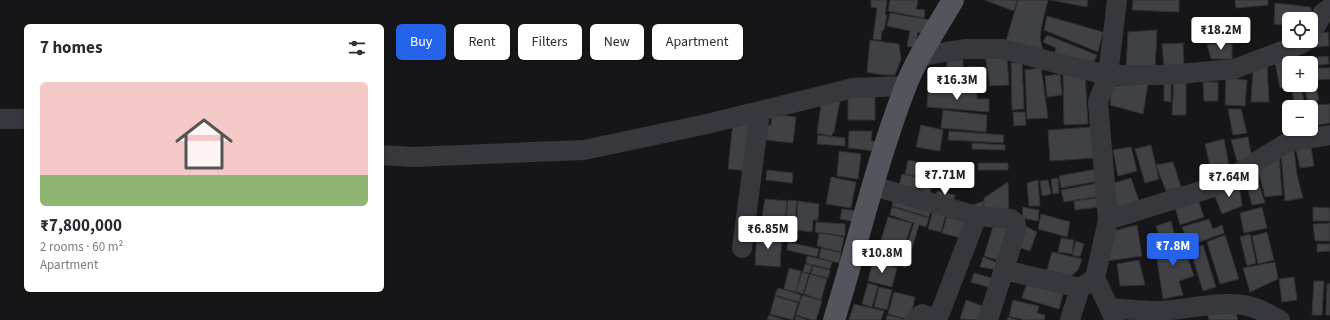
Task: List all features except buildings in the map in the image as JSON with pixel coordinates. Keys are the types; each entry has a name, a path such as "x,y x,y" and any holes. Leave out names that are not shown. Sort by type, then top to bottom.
{"main road":[{"path":"834,320 873,186 905,86 953,0"}],"street":[{"path":"1070,320 1088,283 1108,220 1098,102 1108,75 1117,0"},
{"path":"1318,23 1324,13 1330,8"},
{"path":"921,56 964,49 1003,48 1060,64 1108,75 1167,75 1234,69 1290,48"},
{"path":"384,155 413,157 584,150 707,124 853,88 905,86"},
{"path":"742,248 760,111"},
{"path":"0,119 24,119"},
{"path":"1108,220 1217,186 1286,144 1330,135"},
{"path":"873,186 977,216 1011,219 1016,224 1016,231 988,320"},
{"path":"915,320 922,314 931,318 940,313 977,216"},
{"path":"1004,270 1088,283 1112,314 1181,309 1219,304 1244,305 1265,311 1280,320"}]}
